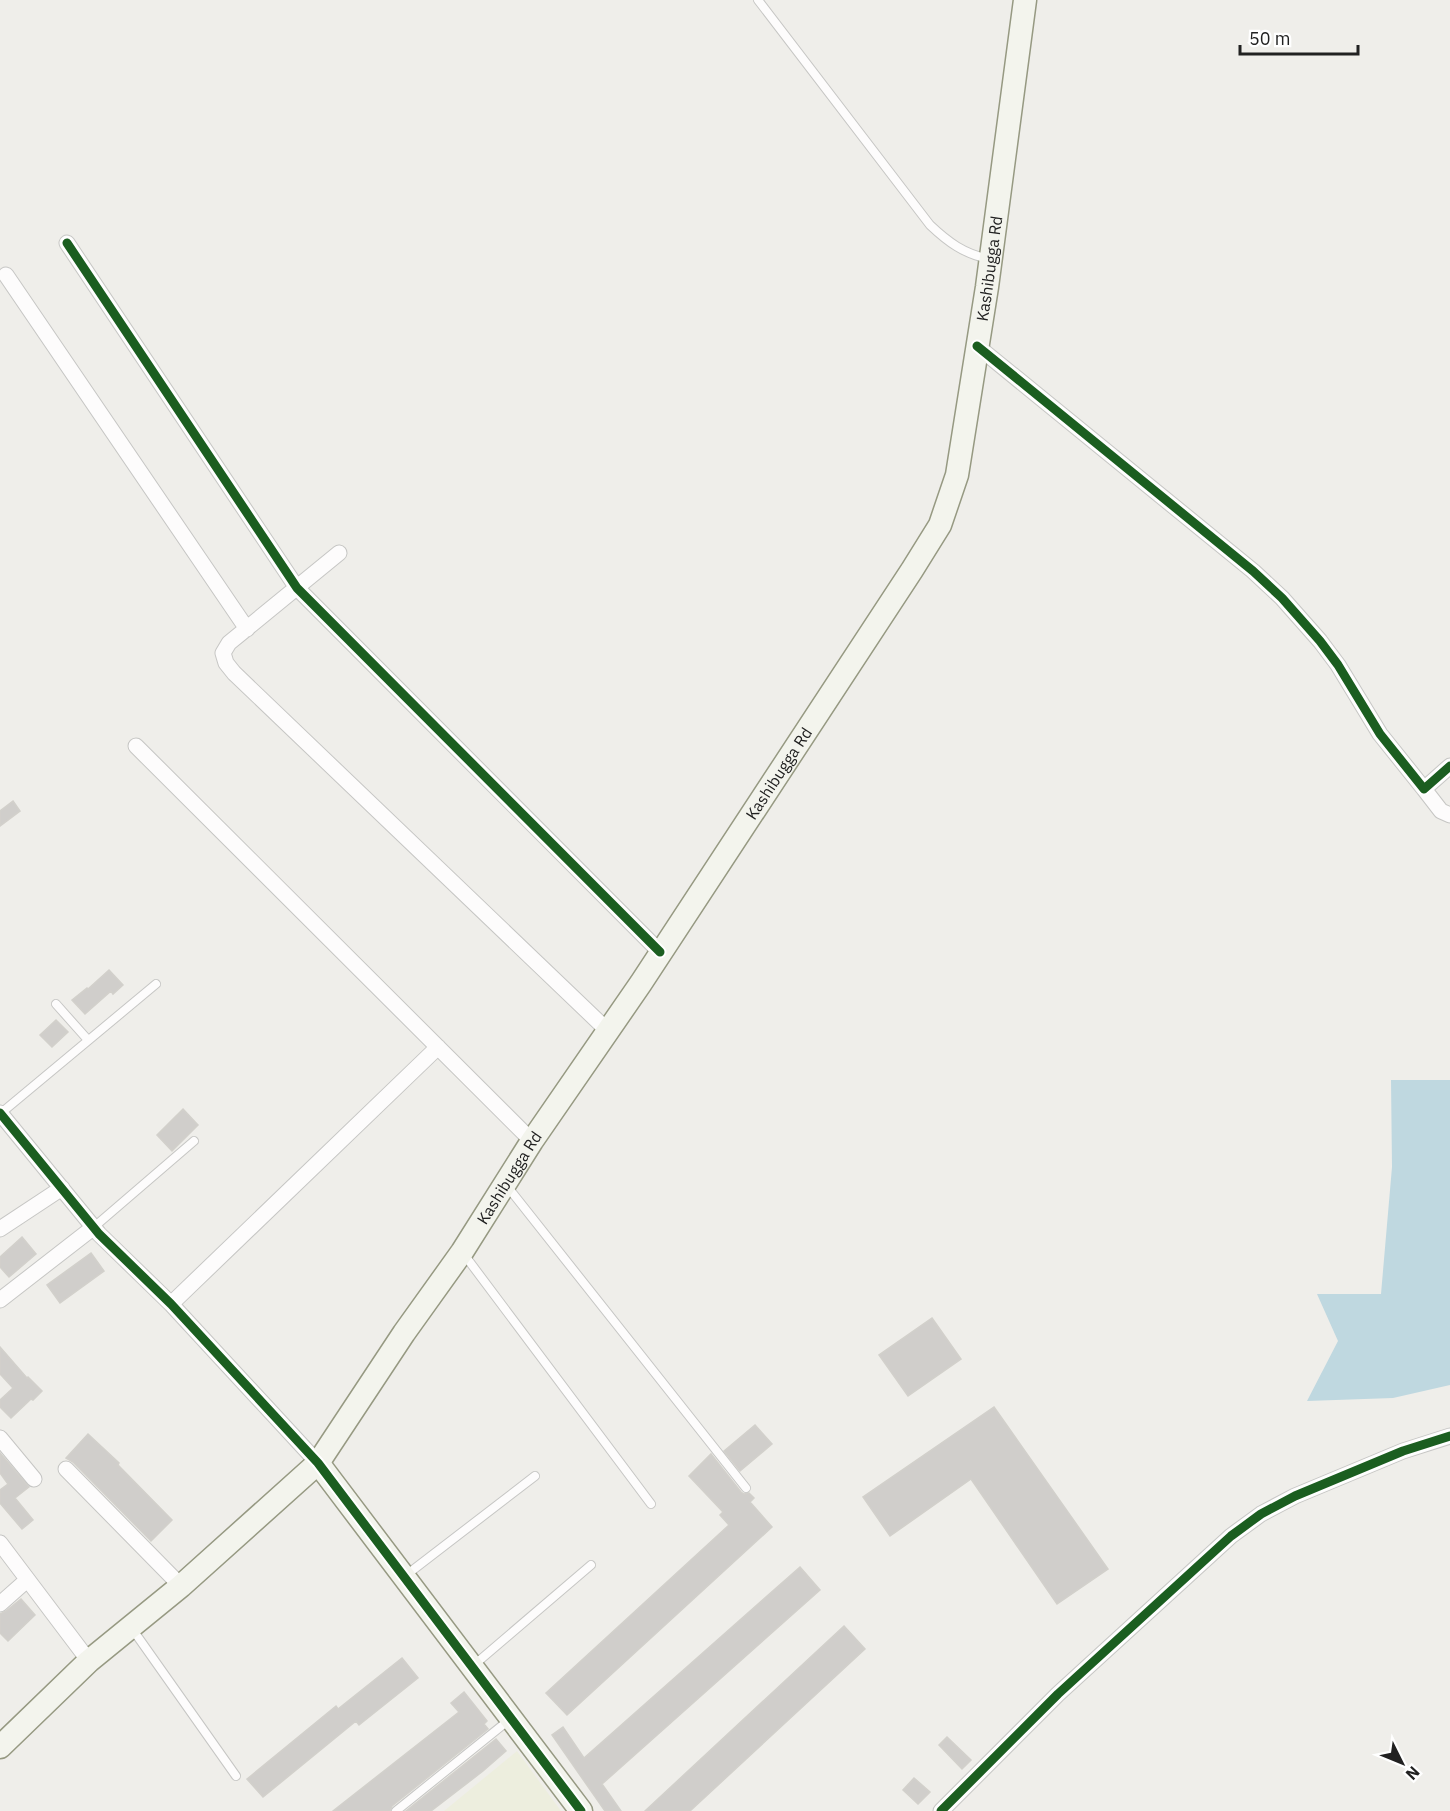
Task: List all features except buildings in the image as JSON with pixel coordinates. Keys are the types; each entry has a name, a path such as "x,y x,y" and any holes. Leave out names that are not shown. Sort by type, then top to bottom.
{"main road":[{"name":"Kashibugga Rd","path":"0,1747 89,1661 181,1586 318,1463 404,1332 507,1185 532,1141 608,1031 940,525 957,475 991,259 1026,0"},
{"path":"318,1463 581,1811"}],"street":[{"path":"67,243 297,588 660,952"},
{"path":"6,275 247,629"},
{"path":"977,346 1254,571 1282,598 1338,665 1380,734 1441,811 1450,815"},
{"path":"339,553 229,644 223,653 226,663 608,1031"},
{"path":"136,746 532,1141"},
{"path":"1424,789 1450,766"},
{"path":"171,1304 438,1047"},
{"path":"0,1114 94,1227 171,1304 318,1463"},
{"path":"0,1228 62,1188"},
{"path":"0,1300 94,1227"},
{"path":"941,1811 1083,1671 1238,1531 1261,1514 1295,1496 1403,1451 1450,1436"},
{"path":"0,1438 34,1479"},
{"path":"66,1470 181,1586"},
{"path":"0,1544 89,1661"},
{"path":"0,1604 27,1580"}],"lane":[{"path":"758,0 930,225 950,244 974,256 991,259"},
{"path":"0,1114 156,984"},
{"path":"56,1004 88,1040"},
{"path":"94,1227 194,1141"},
{"path":"507,1185 746,1488"},
{"path":"462,1252 651,1504"},
{"path":"404,1576 534,1476"},
{"path":"472,1667 591,1565"},
{"path":"131,1627 236,1776"},
{"path":"396,1811 512,1718"}],"green space":[{"path":"517,1751 561,1811 444,1811"}],"water":[{"path":"1391,1080 1450,1080 1450,1385 1393,1398 1307,1401 1338,1341 1317,1294 1381,1294 1392,1167"}],"cycle path":[{"path":"67,243 297,588 660,952"},
{"path":"977,346 1253,571 1282,598 1338,665 1380,734 1424,789 1450,766"},
{"path":"0,1113 99,1234 171,1304 318,1463 581,1811"},
{"path":"941,1811 1058,1694 1231,1536 1261,1514 1295,1496 1403,1451 1450,1436"}]}
